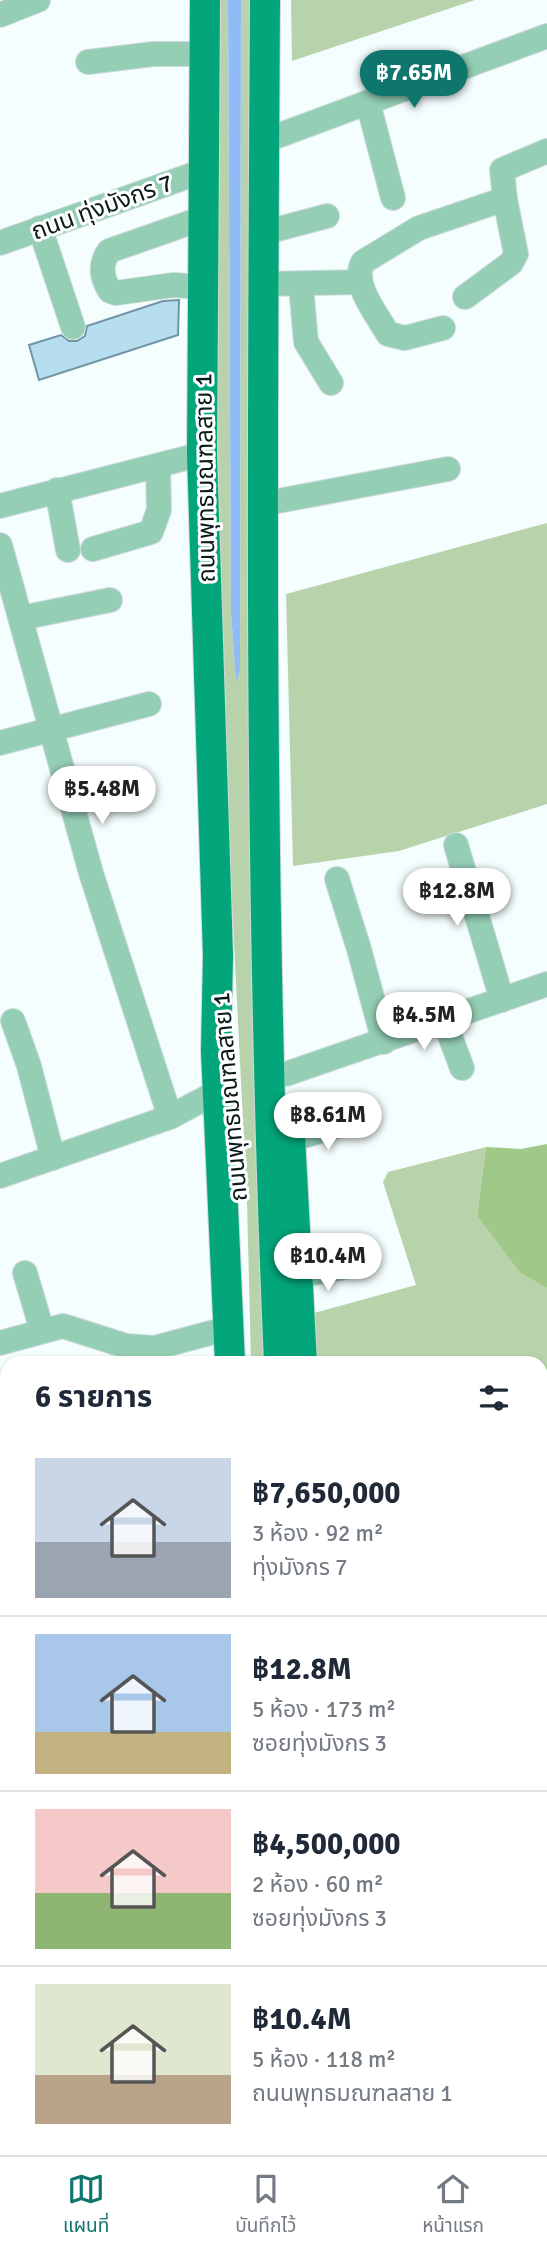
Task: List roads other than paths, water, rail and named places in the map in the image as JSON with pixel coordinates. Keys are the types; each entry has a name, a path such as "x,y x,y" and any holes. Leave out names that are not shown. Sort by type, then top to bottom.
{"main road":[{"name":"ถนนพุทธมณฑลสาย 1","path":"205,0 202,454 218,956 217,1092 241,1342"},
{"name":"ถนนพุทธมณฑลสาย 1","path":"265,0 262,504 268,1080 278,1350"},
{"name":"ถนนพุทธมณฑลสาย 1","path":"268,955 280,1015 286,1074 302,1356"},
{"name":"ถนนพุทธมณฑลสาย 1","path":"218,956 231,1068 241,1342"}],"street":[{"path":"0,15 38,0"},
{"path":"264,141 547,36"},
{"path":"88,62 153,54 205,54"},
{"path":"368,103 393,198"},
{"path":"465,297 511,263 516,254 502,170 547,151"},
{"name":"ถนน ทุ่งมังกร 7","path":"0,243 203,171"},
{"path":"443,328 405,338 388,334 360,282 358,270 363,262 419,228 505,199"},
{"path":"263,233 327,216"},
{"path":"203,218 109,251 102,266 106,284 110,291 116,293 173,285 203,287"},
{"path":"40,228 73,327"},
{"path":"263,284 300,286 360,282"},
{"path":"300,286 306,342 331,383"},
{"path":"0,506 202,454"},
{"path":"93,549 151,532 159,510 158,467"},
{"path":"262,504 448,469"},
{"path":"57,490 68,550"},
{"path":"0,545 6,590 21,618 121,975 170,1117"},
{"path":"21,618 110,600"},
{"path":"0,743 149,705"},
{"path":"456,845 502,1000"},
{"path":"337,879 384,1042"},
{"path":"286,1074 547,984"},
{"path":"444,1020 462,1068"},
{"path":"13,1021 29,1066 53,1158"},
{"path":"0,1177 170,1117 217,1092"},
{"path":"290,1140 353,1121"},
{"path":"298,1276 350,1266"},
{"path":"25,1273 42,1330"},
{"path":"0,1343 63,1326 125,1346 154,1348 241,1342"}],"water":[{"path":"228,0 241,0 240,670 236,682 231,613"}]}
